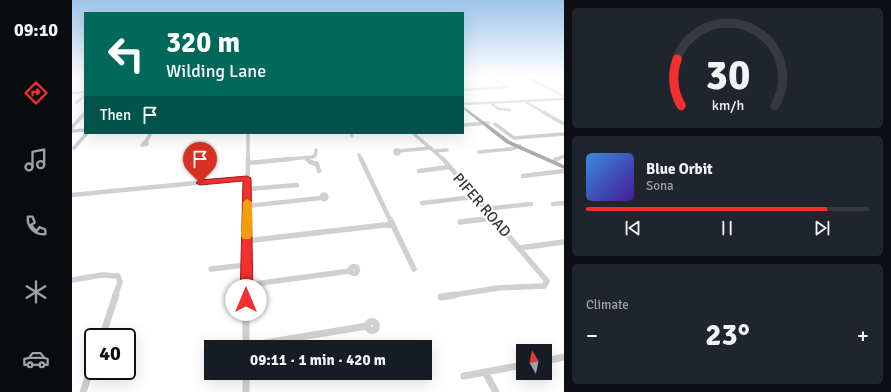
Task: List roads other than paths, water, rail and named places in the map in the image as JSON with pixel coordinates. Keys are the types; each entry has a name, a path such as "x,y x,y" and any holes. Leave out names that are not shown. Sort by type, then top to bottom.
{"main road":[{"path":"464,106 502,138 564,167"},
{"path":"519,146 564,164"}],"street":[{"path":"76,103 84,95"},
{"path":"464,105 564,99"},
{"path":"526,102 564,124"},
{"path":"492,104 499,109 510,110"},
{"path":"72,126 84,114"},
{"path":"464,125 486,124"},
{"path":"495,124 514,138 564,134"},
{"path":"72,131 84,130"},
{"path":"74,148 86,134"},
{"path":"146,141 150,134"},
{"path":"246,340 248,134"},
{"name":"PIFER ROAD","path":"414,134 449,167 492,218 542,273 547,281 544,286 498,288 441,297"},
{"path":"479,152 511,149 519,146"},
{"path":"248,163 306,158 315,156 316,150"},
{"path":"400,151 447,150"},
{"path":"359,155 414,268"},
{"path":"555,160 564,156"},
{"path":"306,158 310,162 317,164 319,170"},
{"path":"419,171 449,167"},
{"path":"523,176 564,171"},
{"path":"72,195 247,178"},
{"path":"247,189 297,184"},
{"path":"422,203 474,197"},
{"path":"247,206 321,198"},
{"path":"553,204 564,203"},
{"path":"485,209 531,204"},
{"path":"460,222 492,218"},
{"path":"246,242 392,224"},
{"path":"519,248 564,242"},
{"path":"211,269 246,265"},
{"path":"246,285 350,270"},
{"path":"72,280 102,275 118,276 120,282 105,328"},
{"path":"282,340 367,326"},
{"path":"552,360 564,357"},
{"path":"464,376 516,366"},
{"path":"485,372 496,392"},
{"path":"83,392 87,380"},
{"path":"246,380 246,392"}]}
